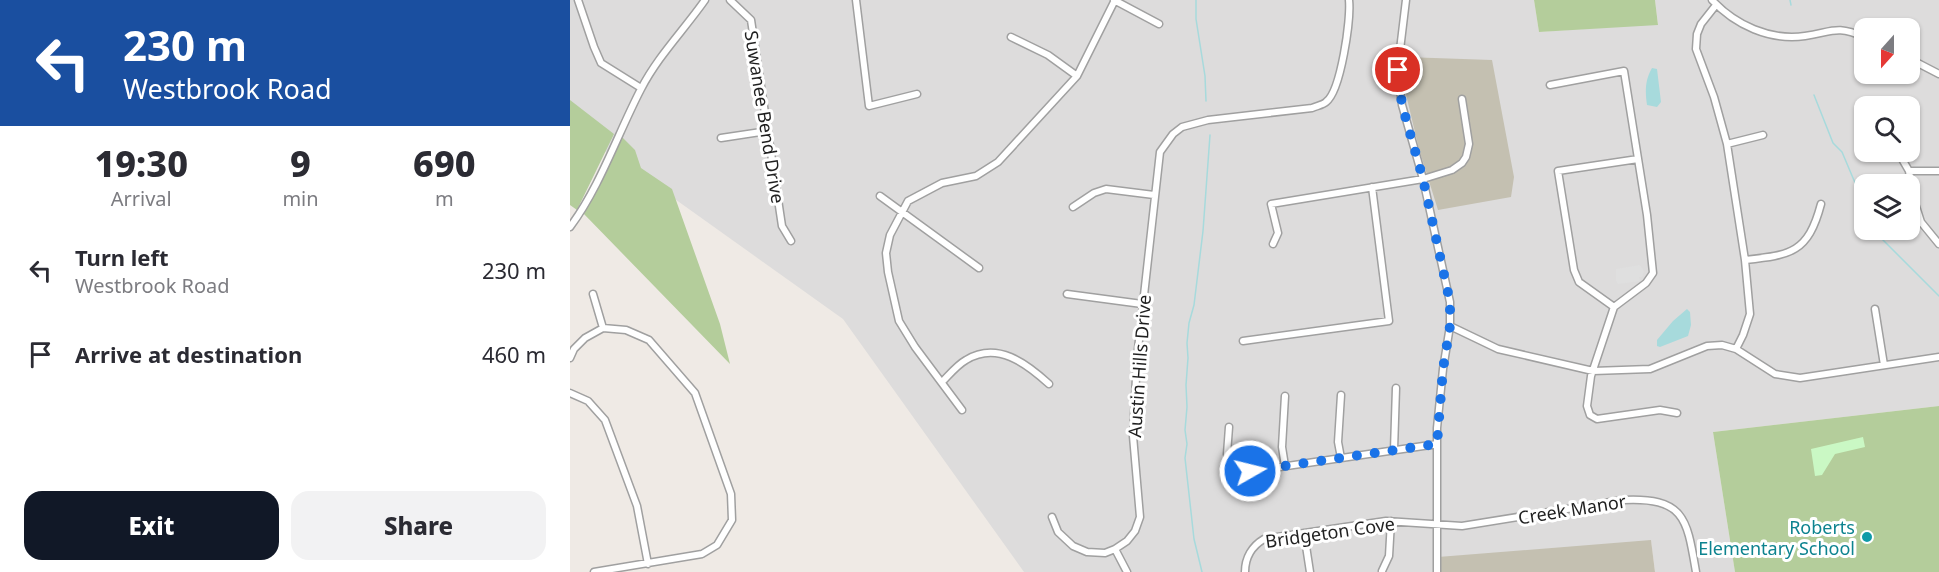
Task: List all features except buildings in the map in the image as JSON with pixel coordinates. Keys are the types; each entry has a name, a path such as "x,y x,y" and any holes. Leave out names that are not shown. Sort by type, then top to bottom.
{"street":[{"path":"578,0 601,63 641,88"},
{"path":"570,227 602,170 641,88 669,45 705,0"},
{"name":"Suwanee Bend Drive","path":"730,0 751,20 782,226 790,241"},
{"path":"859,0 869,106 917,94"},
{"path":"962,410 915,347 899,321 886,253 890,235 901,212 908,201 926,190 942,183 976,176 998,162 1077,76 1115,0 1159,24"},
{"name":"Austin Hills Drive","path":"1115,549 1127,541 1135,531 1140,517 1133,436 1137,358 1160,152 1165,143 1182,127 1206,120 1312,108 1326,102 1335,87 1340,72 1350,12 1349,0"},
{"path":"1406,0 1399,58 1402,105 1423,179 1450,302 1450,326 1443,369 1437,444 1437,572"},
{"path":"1736,349 1749,314 1745,260 1727,144 1714,97 1696,49 1697,34 1714,2 1733,18 1765,34 1779,38 1808,36 1841,29 1854,34"},
{"path":"1011,37 1048,55 1077,76"},
{"path":"1920,64 1939,74"},
{"path":"1550,85 1624,71 1653,273 1647,283 1614,307 1593,370 1587,406 1590,415 1597,419 1660,410 1677,413"},
{"path":"1273,244 1278,233 1271,204 1423,179 1452,170 1462,163 1469,144 1462,99"},
{"path":"721,138 767,131"},
{"path":"1727,144 1763,135"},
{"path":"1614,307 1579,282 1574,270 1558,171 1638,159"},
{"path":"1904,162 1909,171 1913,197 1921,222 1939,244"},
{"path":"1909,171 1939,171"},
{"path":"1243,341 1389,321 1372,187"},
{"path":"1073,207 1094,193 1106,189 1154,195"},
{"path":"880,196 979,268"},
{"path":"1745,260 1786,254 1797,248 1806,241 1815,226 1821,204"},
{"path":"592,294 603,328"},
{"path":"1067,294 1142,304"},
{"path":"1875,309 1884,365"},
{"path":"1450,326 1498,349 1593,370 1650,369 1707,346 1722,345 1736,349 1775,374 1800,378 1939,357"},
{"path":"570,358 574,349 585,338 603,328 626,330 649,340 695,393 731,494 732,520 717,545 702,554 594,572"},
{"path":"942,382 966,360 989,352 1001,352 1039,374 1049,384"},
{"path":"1394,450 1396,388"},
{"path":"570,393 588,401 605,420 637,506 648,564"},
{"path":"1341,395 1338,442 1341,458"},
{"path":"1285,396 1282,447 1285,466"},
{"path":"1229,427 1227,454 1232,474 1437,444"},
{"name":"Creek Manor","path":"1436,523 1462,526 1623,500 1645,499 1661,502 1682,518 1688,528 1696,572"},
{"path":"1052,517 1058,532 1073,546 1087,552 1105,553 1115,549 1126,572"},
{"path":"1382,571 1389,555 1390,521"},
{"name":"Bridgeton Cove","path":"1245,572 1246,559 1257,543 1264,539 1390,521 1436,523"},
{"path":"1304,533 1310,572"}],"shaded area":[{"path":"570,0 1534,0 1539,32 1658,24 1655,0 1939,0 1939,406 1713,432 1735,572 1655,572 1651,541 1437,572 1024,572 843,319 651,182 570,128"},
{"path":"1405,57 1492,60 1514,177 1511,197 1438,210 1419,149 1404,86"},
{"path":"1640,265 1644,271 1642,277 1639,277 1640,281 1618,284 1616,269"},
{"path":"1651,540 1655,572 1437,572 1438,557"}],"green space":[{"path":"1534,0 1655,0 1658,25 1539,32"},
{"path":"570,100 614,134 577,210 570,205"},
{"path":"621,136 635,150 641,168 672,189 720,324 730,364 583,213"},
{"path":"1939,406 1939,572 1735,572 1713,432"},
{"path":"1863,437 1865,447 1835,454 1822,475 1815,476 1811,449"}],"water":[{"path":"1652,68 1657,69 1661,102 1657,107 1647,105 1646,86"},
{"path":"1687,309 1690,312 1691,325 1688,336 1660,347 1657,346 1657,340"}],"waterway":[{"path":"1196,0 1196,19 1205,76 1206,101"},
{"path":"1790,0 1791,5"},
{"path":"1814,95 1833,143 1842,152 1854,180"},
{"path":"1202,572 1194,539 1185,458 1187,444 1185,430 1187,343 1203,231 1210,135"},
{"path":"1883,240 1939,296"}],"place":[{"name":"Roberts Elementary School","path":"1867,537"}],"route":[{"path":"1250,471 1437,444 1443,369 1450,326 1450,302 1423,179 1402,105 1398,70"}]}
